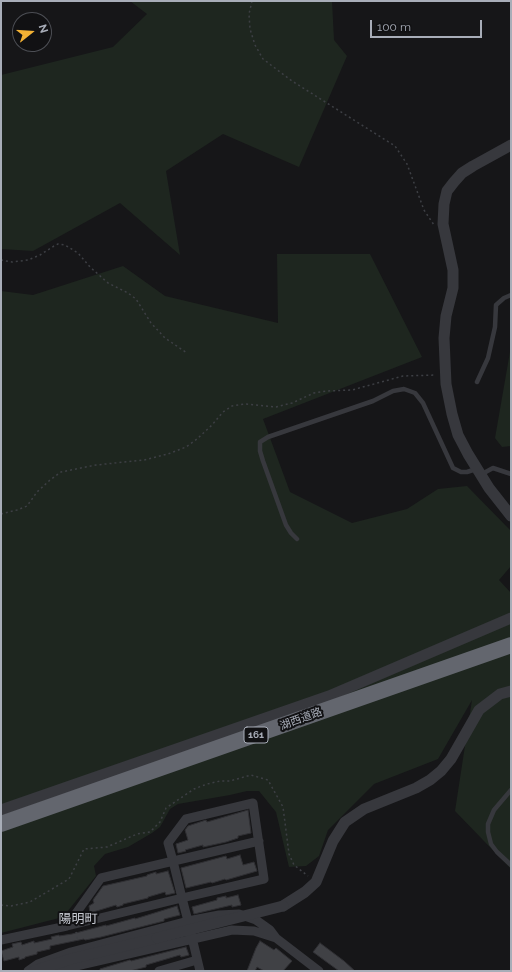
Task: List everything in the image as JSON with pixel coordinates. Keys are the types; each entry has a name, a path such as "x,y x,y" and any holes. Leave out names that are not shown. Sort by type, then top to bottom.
{"highway":[{"name":"湖西道路","path":"1,824 511,645"},
{"name":"湖西道路","path":"1,832 511,654"}],"street":[{"path":"511,145 462,173 447,191 444,204 444,224 453,270 453,288 446,316 444,338 446,384 452,414 458,435 489,488 511,516"},
{"path":"1,810 329,696 511,618"},
{"path":"34,971 71,960 283,906 305,892 316,882 333,841 345,822 364,809 430,780 441,771 451,759 479,710 500,694 511,691"},
{"path":"1,940 71,925 182,898 264,879 253,803 186,819 168,843 173,861 182,898 188,921 197,960 200,971"},
{"path":"71,925 101,878 259,841"},
{"path":"28,971 38,964 80,950 188,921 219,915 239,914 256,920 270,930 276,938 319,971"},
{"path":"55,971 232,930 254,931 276,938"},
{"path":"159,971 197,960"}],"lane":[{"path":"477,382 488,358 495,327 496,305 504,298 511,295"},
{"path":"297,539 291,533 286,524 263,461 260,451 260,442 268,437 373,401 393,390 404,389 415,393 423,403 453,468 461,472 467,472 493,468 511,474"},
{"path":"511,790 494,810 488,824 491,844 511,865"}],"path":[{"path":"252,1 249,14 250,29 255,44 263,58 292,81 395,146 407,164 424,210 436,229"},
{"path":"1,260 12,262 28,260 40,255 58,244 65,245 78,253 108,283 136,299 151,323 164,338 187,353"},
{"path":"1,514 27,506 37,492 61,472 96,465 144,460 168,454 186,447 212,425 223,412 232,406 245,404 276,407 292,403 314,393 352,390 402,376 436,375"},
{"path":"71,925 80,950"}],"shaded area":[{"path":"130,1 332,1 334,40 347,56 299,167 223,134 166,171 180,255 120,203 33,251 1,249 1,75 113,47 147,14"},
{"path":"277,254 370,254 422,357 263,419 290,492 352,523 407,509 438,489 467,486 511,531 511,566 499,580 511,593 511,869 455,811 472,700 438,759 374,784 328,830 319,856 306,866 289,867 276,812 259,791 247,791 178,804 170,809 160,827 152,833 128,847 105,854 94,866 96,876 63,917 1,933 1,291 33,295 123,266 165,296 278,323"},
{"path":"511,346 511,446 502,447 495,438"}],"building":[{"path":"248,810 251,833 238,836 238,838 226,842 203,847 203,845 178,853 176,844 188,840 185,830 188,826"},
{"path":"240,855 243,865 254,862 257,871 226,880 186,888 181,868 226,856 227,859"},
{"path":"168,871 175,893 166,895 165,892 117,907 116,905 90,913 89,906 94,903 93,900 103,886 147,876 156,872 156,874"},
{"path":"238,895 241,905 232,907 232,905 194,914 192,907 217,900 217,898 226,896 226,898"},
{"path":"177,906 180,915 164,919 164,921 101,937 50,946 50,949 37,952 37,954 19,960 19,957 4,961 1,951 13,947 12,944 21,942 22,945 34,941 34,943 52,939 51,937 72,934 135,919"},
{"path":"260,941 274,950 276,948 292,961 283,971 264,971 257,967 255,971 247,971"},
{"path":"320,943 355,971 339,971 313,952"},
{"path":"186,947 189,955 181,957 180,955 130,971 100,971 100,969 130,960 131,961"}],"district":[{"name":"陽明町","path":"78,919"}]}
